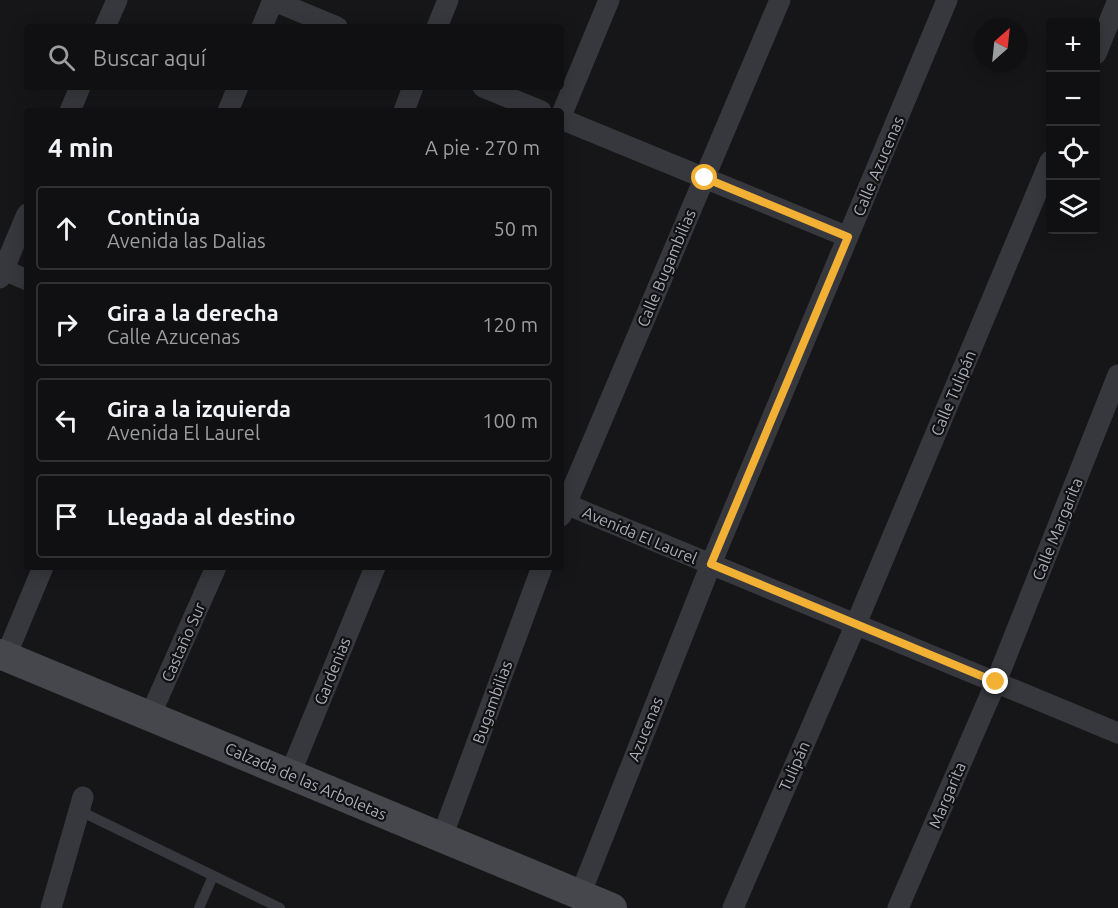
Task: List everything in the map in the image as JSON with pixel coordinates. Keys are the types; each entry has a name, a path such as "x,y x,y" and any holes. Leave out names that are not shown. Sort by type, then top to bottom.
{"street":[{"path":"106,24 117,0"},
{"path":"263,24 273,0 330,24"},
{"path":"438,24 448,0"},
{"path":"564,111 609,0"},
{"name":"Calle Bugambilias","path":"564,505 780,0"},
{"name":"Calle Azucenas","path":"711,564 947,0"},
{"path":"1100,42 1118,0"},
{"path":"71,108 79,90"},
{"path":"229,108 237,90"},
{"path":"405,108 412,90"},
{"path":"490,90 534,108"},
{"path":"564,119 848,237"},
{"name":"Calle Tulipán","path":"856,624 1046,171"},
{"path":"24,221 1,272 24,279"},
{"name":"Calle Margarita","path":"996,682 1118,375"},
{"name":"Avenida El Laurel","path":"564,507 711,564 1118,733"},
{"name":"Azucenas","path":"580,894 711,564"},
{"path":"3,655 41,570"},
{"name":"Castaño Sur","path":"150,716 215,570"},
{"name":"Gardenias","path":"290,774 374,570"},
{"name":"Bugambilias","path":"442,837 541,570"},
{"name":"Tulipán","path":"733,908 856,624"},
{"name":"Calzada de las Arboletas","path":"3,655 612,908"},
{"name":"Margarita","path":"898,908 996,682"},
{"path":"51,908 80,803"}],"lane":[{"path":"80,803 213,876 280,908"},
{"path":"199,908 213,876"}],"route":[{"path":"705,178 848,237 711,564 996,682"}]}
